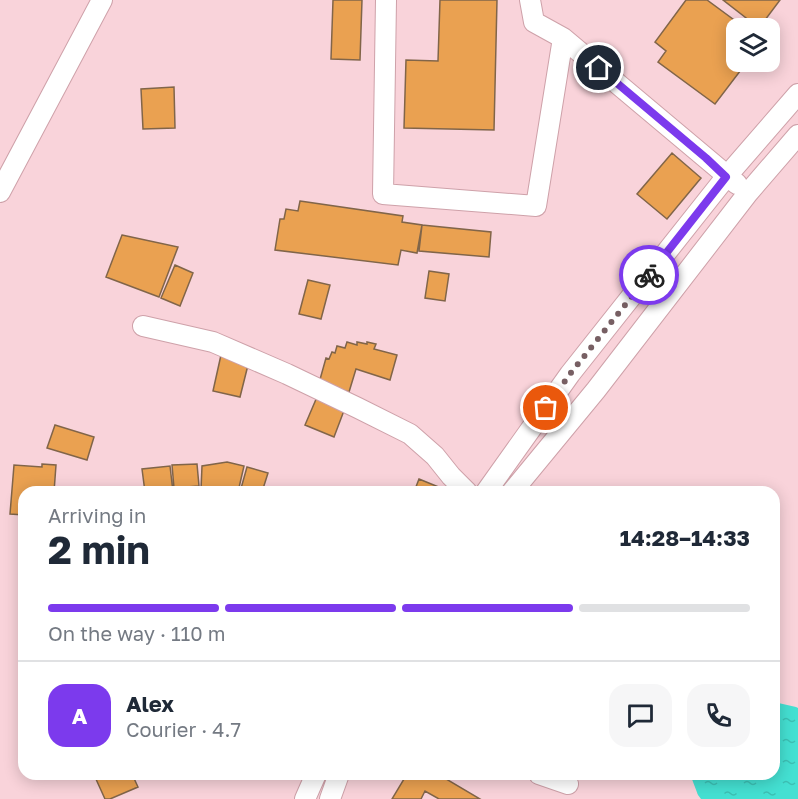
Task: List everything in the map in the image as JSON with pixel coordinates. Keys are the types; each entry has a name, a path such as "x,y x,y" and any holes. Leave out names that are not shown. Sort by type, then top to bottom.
{"street":[{"path":"0,192 102,0"},
{"path":"386,0 383,194 536,206 563,38"},
{"path":"530,0 534,22 563,38 726,177 748,193"},
{"path":"490,486 570,374 726,177 798,94"},
{"path":"517,486 596,390 748,193 798,135"},
{"path":"143,326 213,342 287,374 410,434 435,456 461,486"},
{"path":"305,799 313,780"},
{"path":"330,799 337,780"},
{"path":"554,780 571,786"}],"water":[{"path":"780,703 798,708 798,799 701,799 692,780 780,780"}],"building":[{"path":"333,0 362,0 360,60 331,59"},
{"path":"440,0 497,0 494,130 404,128 406,60 438,61"},
{"path":"686,0 707,0 731,18 726,18 726,72 739,72 715,104 658,62 666,51 655,42"},
{"path":"723,0 780,0 766,18 746,18"},
{"path":"174,87 175,128 143,129 141,89"},
{"path":"672,153 701,178 667,219 637,194"},
{"path":"300,201 403,216 402,222 422,225 417,253 401,250 398,265 275,250 280,219 284,219 286,209 298,211"},
{"path":"422,225 491,232 489,257 419,251"},
{"path":"122,235 178,247 159,297 106,277"},
{"path":"175,265 193,273 180,306 161,298"},
{"path":"429,271 449,274 445,301 425,298"},
{"path":"308,280 330,285 321,319 299,314"},
{"path":"347,342 357,345 357,342 376,344 374,349 397,355 390,380 356,369 349,392 319,383 326,358 329,359 332,352 335,353 337,346 345,348"},
{"path":"221,355 249,361 240,397 213,391"},
{"path":"317,397 345,408 334,437 305,425"},
{"path":"55,425 94,437 87,460 47,448"},
{"path":"227,462 244,466 239,486 201,486 202,466"},
{"path":"42,464 56,465 54,486 18,486 18,515 10,514 14,465 42,467"},
{"path":"197,464 199,486 174,486 172,465"},
{"path":"170,466 172,486 144,486 142,469"},
{"path":"247,467 268,473 264,486 242,486"},
{"path":"419,479 436,486 416,486"},
{"path":"96,780 135,780 138,787 105,799"},
{"path":"403,780 448,780 480,799 439,799 425,791 421,799 392,799"}],"way so far":[{"path":"546,408 570,374 649,275"}],"route":[{"path":"599,68 726,177 649,275"}]}
